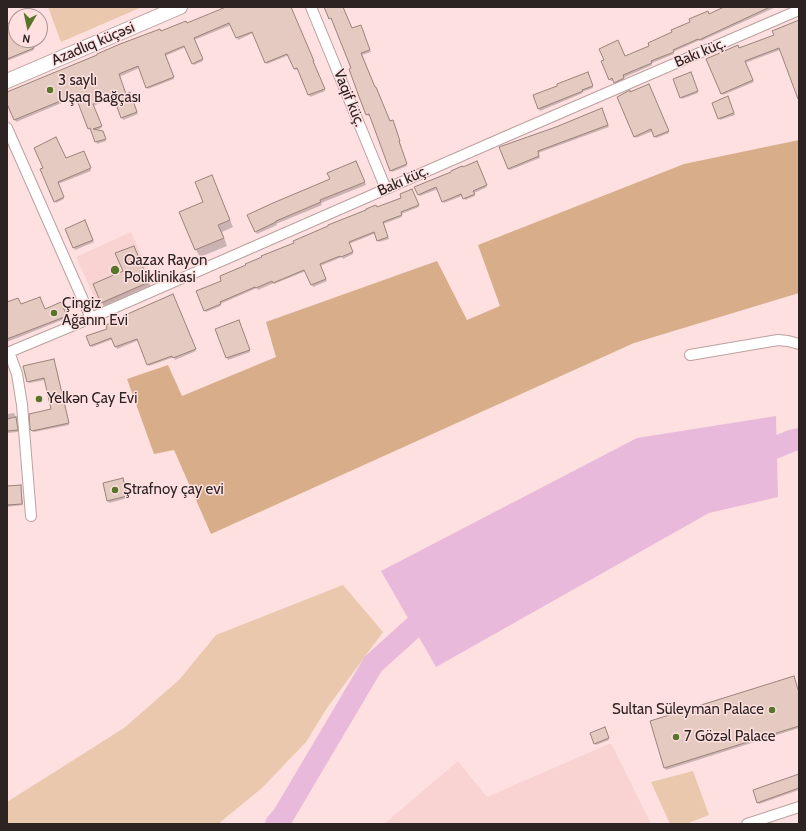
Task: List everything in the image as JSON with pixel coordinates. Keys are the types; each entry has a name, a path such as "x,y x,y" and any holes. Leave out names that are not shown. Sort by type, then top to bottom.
{"street":[{"name":"Azadlıq küçəsi","path":"7,81 180,7"},
{"name":"Vaqif küç.","path":"311,7 386,189"},
{"name":"Bakı küç.","path":"8,353 799,10"},
{"path":"7,128 91,318"},
{"path":"690,355 778,340 788,340 799,344"},
{"path":"8,353 17,374 22,405 31,516"},
{"path":"747,824 799,807"}],"shaded area":[{"path":"48,7 142,7 61,42"},
{"path":"799,140 799,293 634,343 211,534 174,450 154,454 127,379 168,365 182,396 276,357 266,322 437,261 467,320 500,306 478,245 684,164"},
{"name":"Qazax Rayon Poliklinikasi","path":"131,232 154,282 99,307 76,257"},
{"path":"776,416 778,497 709,513 436,667 381,571 637,438"},
{"path":"343,585 383,632 327,708 306,742 262,788 218,824 7,824 7,802 124,728 179,680 216,635"},
{"path":"611,743 651,824 384,824 458,761 487,797"},
{"path":"693,771 709,815 686,824 670,824 651,782"}],"building":[{"path":"226,7 291,7 325,89 308,95 297,68 294,69 287,54 265,63 252,32 236,38 229,23 194,38 203,59 192,64 184,46 165,54 174,77 146,88 138,66 119,74 126,94 130,92 137,112 121,118 113,96 93,104 102,126 93,129 103,131 106,139 95,142 90,128 88,129 75,95 14,120 7,104 7,92 120,44 160,29 161,31 186,21 187,23"},
{"path":"324,7 343,7 352,28 361,25 370,50 361,53 390,121 393,120 407,164 390,171 369,114 366,115 349,69 351,68 331,18 329,19"},
{"path":"724,7 770,7 699,40 698,39 673,50 674,52 651,61 652,63 623,75 624,78 614,83 612,78 609,80 601,61 604,60 599,49 618,40 625,56 649,46 648,43 672,32 671,30 690,22 689,19 708,11 709,14"},
{"path":"799,20 799,99 779,48 745,61 753,80 721,94 706,59 738,45 739,48 774,35 772,31"},
{"path":"7,24 8,48 34,48 7,59"},
{"path":"588,72 593,86 538,109 533,95"},
{"path":"691,72 698,91 680,98 673,79"},
{"path":"649,84 669,131 654,137 651,129 634,137 617,97 630,90 630,92"},
{"path":"728,96 734,113 718,119 712,103"},
{"path":"602,108 608,125 538,151 539,156 508,169 499,147 556,127"},
{"path":"56,137 66,158 84,151 91,168 58,182 64,197 54,202 40,169 43,168 34,148"},
{"path":"356,161 365,182 320,200 321,202 276,221 255,232 247,215 330,179 327,173"},
{"path":"477,161 487,185 473,191 475,194 463,199 461,194 442,202 436,187 418,195 414,187 462,166 463,167"},
{"path":"212,175 230,220 218,225 224,238 195,250 179,212 203,202 195,182"},
{"path":"412,189 419,205 401,212 402,215 383,222 388,237 377,241 374,232 349,242 353,252 320,264 326,279 311,285 304,270 273,283 272,281 256,288 255,287 220,302 221,304 204,311 196,291 221,281 220,276 246,265 245,264 262,257 261,256 294,243 293,241 328,225 376,205 377,207 401,198 400,194"},
{"path":"85,220 93,240 73,248 65,229"},
{"path":"134,246 149,282 101,303 93,284 123,271 115,253"},
{"path":"173,294 196,349 173,358 172,356 147,365 137,339 115,347 111,338 90,346 86,336 107,329 106,325"},
{"path":"40,297 45,309 61,302 67,316 7,339 7,302 18,298 21,304"},
{"path":"239,320 250,350 226,358 215,329"},
{"path":"54,359 69,423 32,431 30,429 29,414 51,409 44,378 27,382 23,366"},
{"path":"16,417 18,430 7,431 7,419"},
{"path":"123,478 127,496 107,501 103,483"},
{"path":"21,485 22,504 7,505 7,486"},
{"path":"794,676 799,693 799,726 664,768 650,721"},
{"path":"605,727 609,738 594,744 590,733"},
{"path":"799,774 799,788 757,803 753,790"}],"waterway":[{"path":"748,459 799,439"},
{"path":"276,824 283,816 373,664 435,608"}],"place":[{"name":"3 saylı Uşaq Bağçası","path":"50,90"},
{"name":"Qazax Rayon Poliklinikasi","path":"115,270"},
{"name":"Çingiz Ağanın Evi","path":"54,313"},
{"name":"Yelkən Çay Evi","path":"39,399"},
{"name":"Ştrafnoy çay evi","path":"115,490"},
{"name":"Sultan Süleyman Palace","path":"772,710"},
{"name":"7 Gözəl Palace","path":"676,737"}]}
